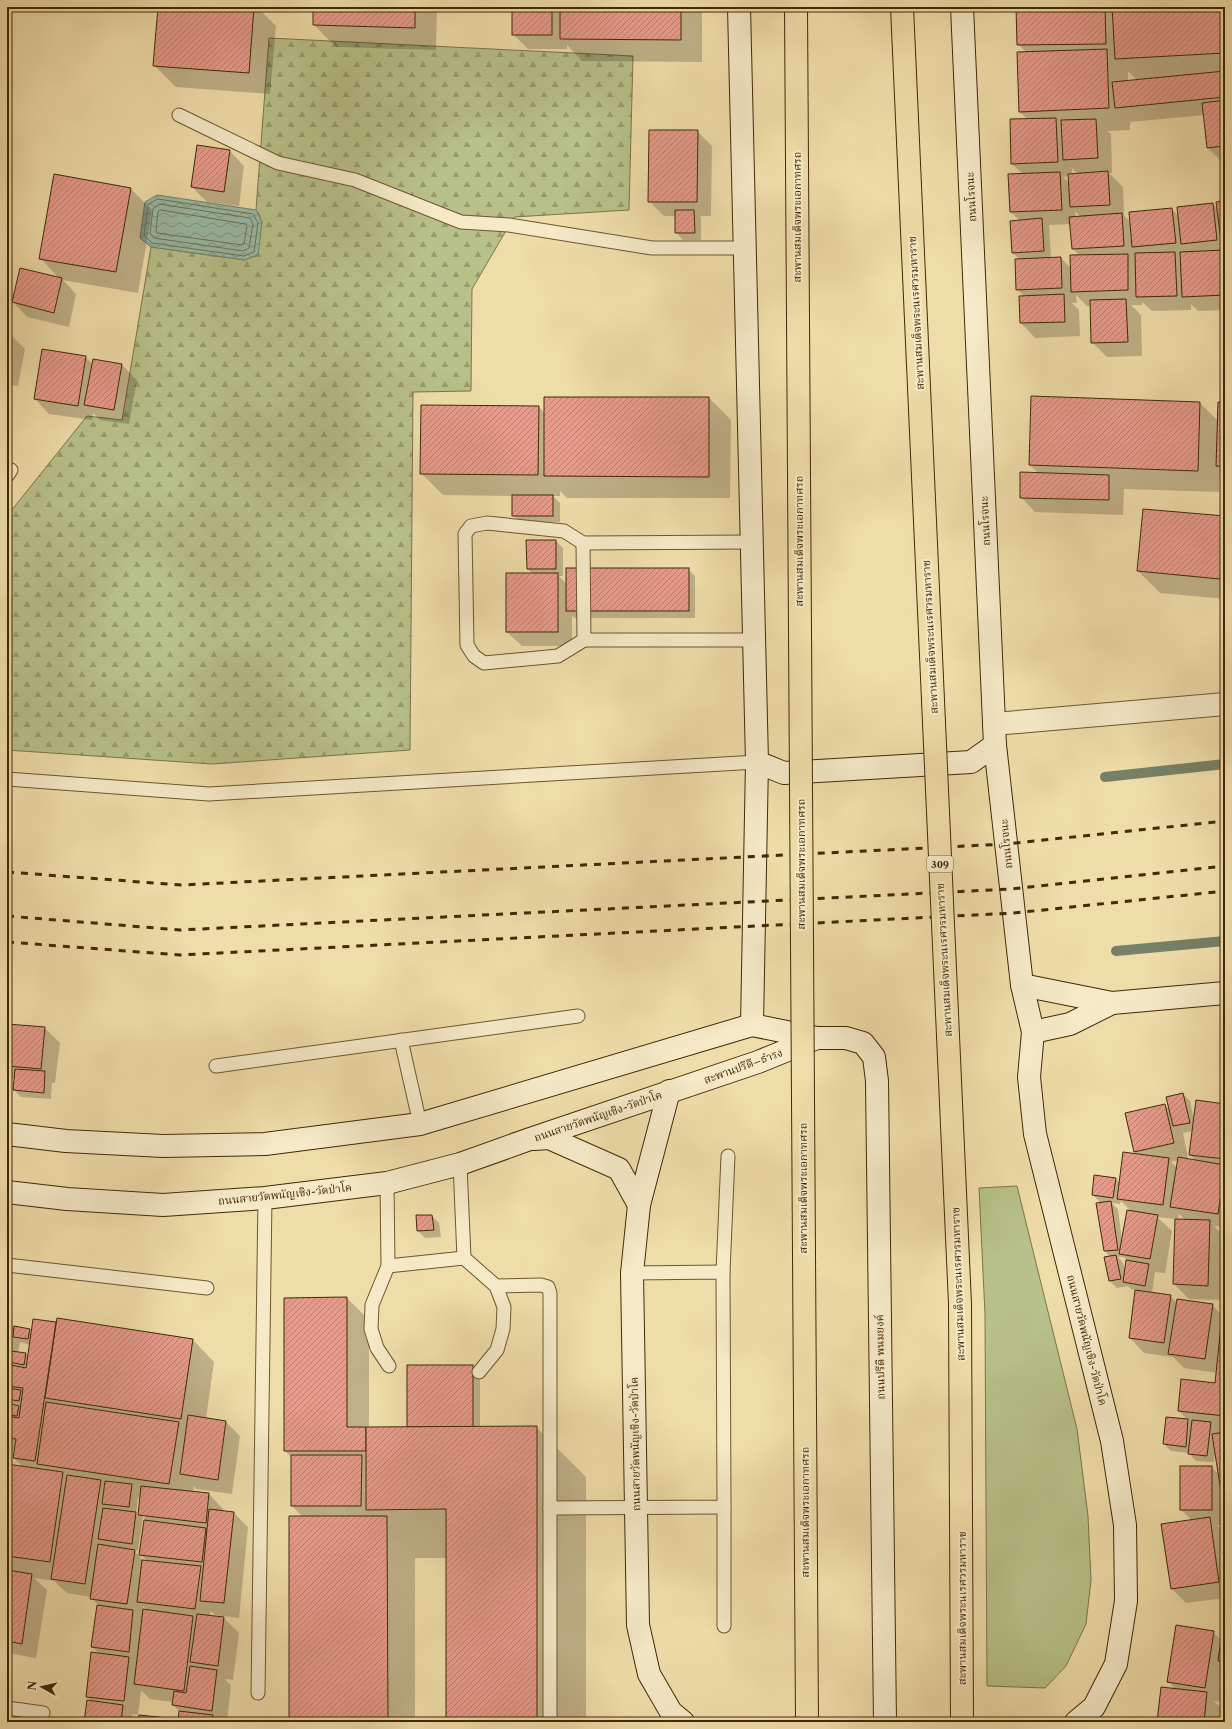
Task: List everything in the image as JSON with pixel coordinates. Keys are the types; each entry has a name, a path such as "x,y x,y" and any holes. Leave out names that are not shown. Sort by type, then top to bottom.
{"main road":[{"path":"739,7 757,762 752,1025"},
{"name":"สะพานสมเด็จพระเอกาทศรถ","path":"796,7 807,1722"},
{"name":"สะพานสมเด็จพระนเรศวรมหาราช","path":"902,7 960,1304 962,1722"},
{"name":"ถนนโรจนะ","path":"962,7 995,745 1022,985 1033,1032"},
{"path":"994,724 1225,704"},
{"path":"757,762 784,773 971,762 995,745"},
{"path":"1022,985 1112,1002 1225,994"},
{"path":"1033,1032 1070,1024 1112,1002"},
{"path":"7,1134 66,1141 163,1146 265,1144 420,1124 752,1025 817,1038"},
{"name":"ถนนสายวัดพนัญเชิง-วัดป่าโค","path":"1033,1032 1029,1077 1035,1134 1112,1441 1125,1525 1126,1601 1116,1664 1094,1707 1076,1722"},
{"name":"สะพานปรีดี–ธำรง","path":"669,1091 758,1062 817,1038"},
{"name":"ถนนปรีดี พนมยงค์","path":"817,1038 846,1038 863,1043 874,1057 877,1081 885,1722"},
{"name":"ถนนสายวัดพนัญเชิง-วัดป่าโค","path":"7,1192 67,1199 162,1205 265,1198 387,1183 460,1164 669,1091"},
{"name":"ถนนสายวัดพนัญเชิง-วัดป่าโค","path":"669,1091 639,1205 632,1273 638,1625 649,1674 671,1712 683,1722"},
{"path":"530,1139 549,1138 619,1169 639,1205"}],"lane":[{"path":"179,115 278,163 355,180 461,222 509,225 652,248 745,248"},
{"path":"752,542 583,543 564,531 487,523 471,526 464,534 467,645 474,656 484,663 558,656 584,640 754,640"},
{"path":"583,543 584,640"},
{"path":"7,779 209,794 757,762"},
{"path":"216,1066 578,1016"},
{"path":"401,1040 420,1124"},
{"path":"724,1626 724,1272 728,1156"},
{"path":"460,1164 464,1258 496,1286 504,1307 503,1329 496,1350 480,1372"},
{"path":"387,1183 388,1266 372,1305 371,1329 377,1348 389,1366"},
{"path":"258,1693 265,1198"},
{"path":"388,1266 464,1258"},
{"path":"7,1265 208,1288"},
{"path":"632,1273 724,1272"},
{"path":"496,1286 541,1284 548,1287 550,1293 550,1722"},
{"path":"550,1508 724,1507"},
{"path":"7,1708 43,1713"}],"green space":[{"path":"269,38 633,56 629,210 514,217 472,289 471,391 413,392 410,750 212,764 7,750 7,516 87,416 122,420 151,247 245,260 262,222 256,210"},
{"path":"1017,1186 1077,1429 1088,1516 1091,1580 1086,1624 1066,1666 1045,1688 987,1686 985,1314 979,1188"}],"water":[{"path":"157,195 256,210 262,222 258,255 245,260 151,247 140,238 145,202"}],"building":[{"path":"158,7 254,7 249,73 153,66"},
{"path":"313,7 415,7 415,28 313,25"},
{"path":"512,7 552,7 552,35 512,35"},
{"path":"560,7 681,7 681,40 560,39"},
{"path":"1016,7 1105,7 1106,44 1017,45"},
{"path":"1112,7 1225,7 1225,53 1115,59"},
{"path":"1107,49 1109,108 1019,112 1017,52"},
{"path":"1225,71 1225,97 1115,108 1112,82"},
{"path":"1225,100 1225,146 1207,148 1202,103"},
{"path":"1056,118 1058,162 1011,164 1010,119"},
{"path":"1096,119 1098,158 1063,160 1061,120"},
{"path":"649,130 698,130 697,202 648,202"},
{"path":"197,145 230,150 224,192 191,187"},
{"path":"1108,171 1110,205 1070,207 1068,174"},
{"path":"1060,172 1062,210 1010,212 1008,174"},
{"path":"54,174 131,188 116,272 39,259"},
{"path":"1225,200 1225,240 1221,241 1216,202"},
{"path":"1213,203 1217,240 1181,244 1177,207"},
{"path":"1172,208 1176,243 1132,247 1129,212"},
{"path":"675,210 694,210 695,233 675,233"},
{"path":"1122,213 1124,246 1072,249 1069,217"},
{"path":"1042,218 1044,251 1012,253 1010,221"},
{"path":"1225,250 1225,295 1182,297 1180,252"},
{"path":"1175,252 1177,296 1136,297 1135,253"},
{"path":"1128,254 1128,290 1071,292 1070,255"},
{"path":"1061,257 1062,288 1016,290 1015,259"},
{"path":"20,268 62,278 54,313 12,302"},
{"path":"1064,294 1065,322 1020,323 1019,296"},
{"path":"1126,299 1128,342 1091,343 1090,300"},
{"path":"7,333 11,333 7,353"},
{"path":"42,349 86,356 78,406 34,399"},
{"path":"93,359 122,364 114,410 84,405"},
{"path":"1031,396 1200,402 1198,471 1029,465"},
{"path":"544,397 709,397 709,477 544,476"},
{"path":"1218,402 1225,403 1225,466 1216,466"},
{"path":"421,405 539,406 538,475 420,474"},
{"path":"1020,472 1109,475 1109,500 1020,498"},
{"path":"512,495 553,495 553,516 512,516"},
{"path":"1143,509 1225,516 1220,579 1137,571"},
{"path":"526,540 556,540 556,569 527,569"},
{"path":"566,568 689,568 689,611 566,611"},
{"path":"506,573 558,573 558,632 506,632"},
{"path":"7,1024 45,1027 41,1069 7,1066"},
{"path":"15,1069 45,1071 44,1093 13,1090"},
{"path":"1183,1093 1190,1123 1173,1126 1166,1097"},
{"path":"1196,1100 1225,1104 1225,1159 1189,1155"},
{"path":"1165,1104 1174,1143 1134,1152 1125,1113"},
{"path":"1123,1152 1169,1158 1163,1205 1117,1199"},
{"path":"1178,1157 1225,1165 1218,1214 1170,1207"},
{"path":"1094,1175 1116,1178 1113,1198 1092,1195"},
{"path":"1111,1201 1118,1250 1104,1251 1096,1203"},
{"path":"1225,1204 1225,1235 1224,1235"},
{"path":"1127,1210 1158,1215 1150,1259 1119,1254"},
{"path":"416,1215 432,1215 434,1230 417,1231"},
{"path":"1175,1219 1210,1220 1208,1286 1173,1284"},
{"path":"1116,1255 1121,1279 1109,1281 1104,1257"},
{"path":"1126,1260 1149,1264 1145,1286 1123,1282"},
{"path":"1135,1290 1171,1295 1164,1343 1129,1338"},
{"path":"347,1297 347,1427 366,1427 366,1451 284,1451 284,1298"},
{"path":"1177,1299 1213,1304 1205,1359 1168,1354"},
{"path":"1223,1306 1225,1306 1225,1416 1178,1411 1181,1379 1215,1383"},
{"path":"57,1318 193,1339 181,1419 45,1398"},
{"path":"33,1319 56,1322 35,1461 13,1458 16,1439 7,1438 7,1416 19,1418 23,1388 7,1386 11,1365 26,1368"},
{"path":"14,1326 30,1329 28,1339 13,1337"},
{"path":"11,1351 26,1353 24,1365 9,1362"},
{"path":"407,1365 473,1365 473,1427 407,1427"},
{"path":"7,1388 21,1390 19,1401 7,1399"},
{"path":"46,1402 179,1422 169,1484 37,1464"},
{"path":"7,1403 19,1406 17,1416 7,1415"},
{"path":"188,1415 226,1421 218,1480 180,1474"},
{"path":"1166,1417 1188,1419 1186,1447 1163,1444"},
{"path":"1192,1420 1211,1422 1207,1456 1188,1454"},
{"path":"537,1426 537,1722 446,1722 446,1509 366,1510 366,1427"},
{"path":"1225,1432 1225,1511 1224,1511 1212,1434"},
{"path":"291,1455 362,1455 361,1506 291,1506"},
{"path":"7,1464 63,1472 50,1562 7,1556"},
{"path":"1180,1466 1212,1466 1212,1510 1180,1510"},
{"path":"67,1475 101,1480 85,1584 51,1579"},
{"path":"105,1481 132,1484 129,1507 102,1504"},
{"path":"141,1486 209,1493 206,1523 138,1515"},
{"path":"103,1508 136,1512 132,1544 98,1539"},
{"path":"209,1509 234,1512 224,1603 200,1601"},
{"path":"289,1516 387,1516 388,1722 289,1722"},
{"path":"1210,1517 1219,1582 1171,1589 1161,1524"},
{"path":"144,1520 206,1528 202,1562 139,1555"},
{"path":"98,1544 135,1550 127,1604 90,1599"},
{"path":"142,1560 201,1566 195,1609 137,1602"},
{"path":"7,1570 32,1574 22,1644 7,1641"},
{"path":"97,1605 133,1610 129,1652 91,1647"},
{"path":"143,1609 193,1616 184,1691 134,1684"},
{"path":"197,1614 224,1617 218,1666 190,1662"},
{"path":"1225,1615 1225,1636 1222,1635"},
{"path":"1176,1625 1214,1631 1205,1688 1167,1682"},
{"path":"1221,1639 1225,1640 1225,1662 1218,1661"},
{"path":"91,1652 129,1657 124,1701 86,1697"},
{"path":"190,1666 217,1670 212,1711 172,1705 174,1691 186,1693"},
{"path":"1161,1687 1207,1692 1204,1722 1157,1722"},
{"path":"87,1700 123,1705 121,1722 84,1722"},
{"path":"179,1711 213,1715 212,1722 178,1722"},
{"path":"139,1715 168,1718 168,1722 138,1722"}],"waterway":[{"path":"1105,777 1225,764"},
{"path":"1116,951 1225,941"}],"railway":[{"path":"7,872 181,885 1006,844 1225,821"},
{"path":"7,916 180,930 1011,889 1225,866"},
{"path":"7,942 180,955 1014,913 1225,891"}]}
